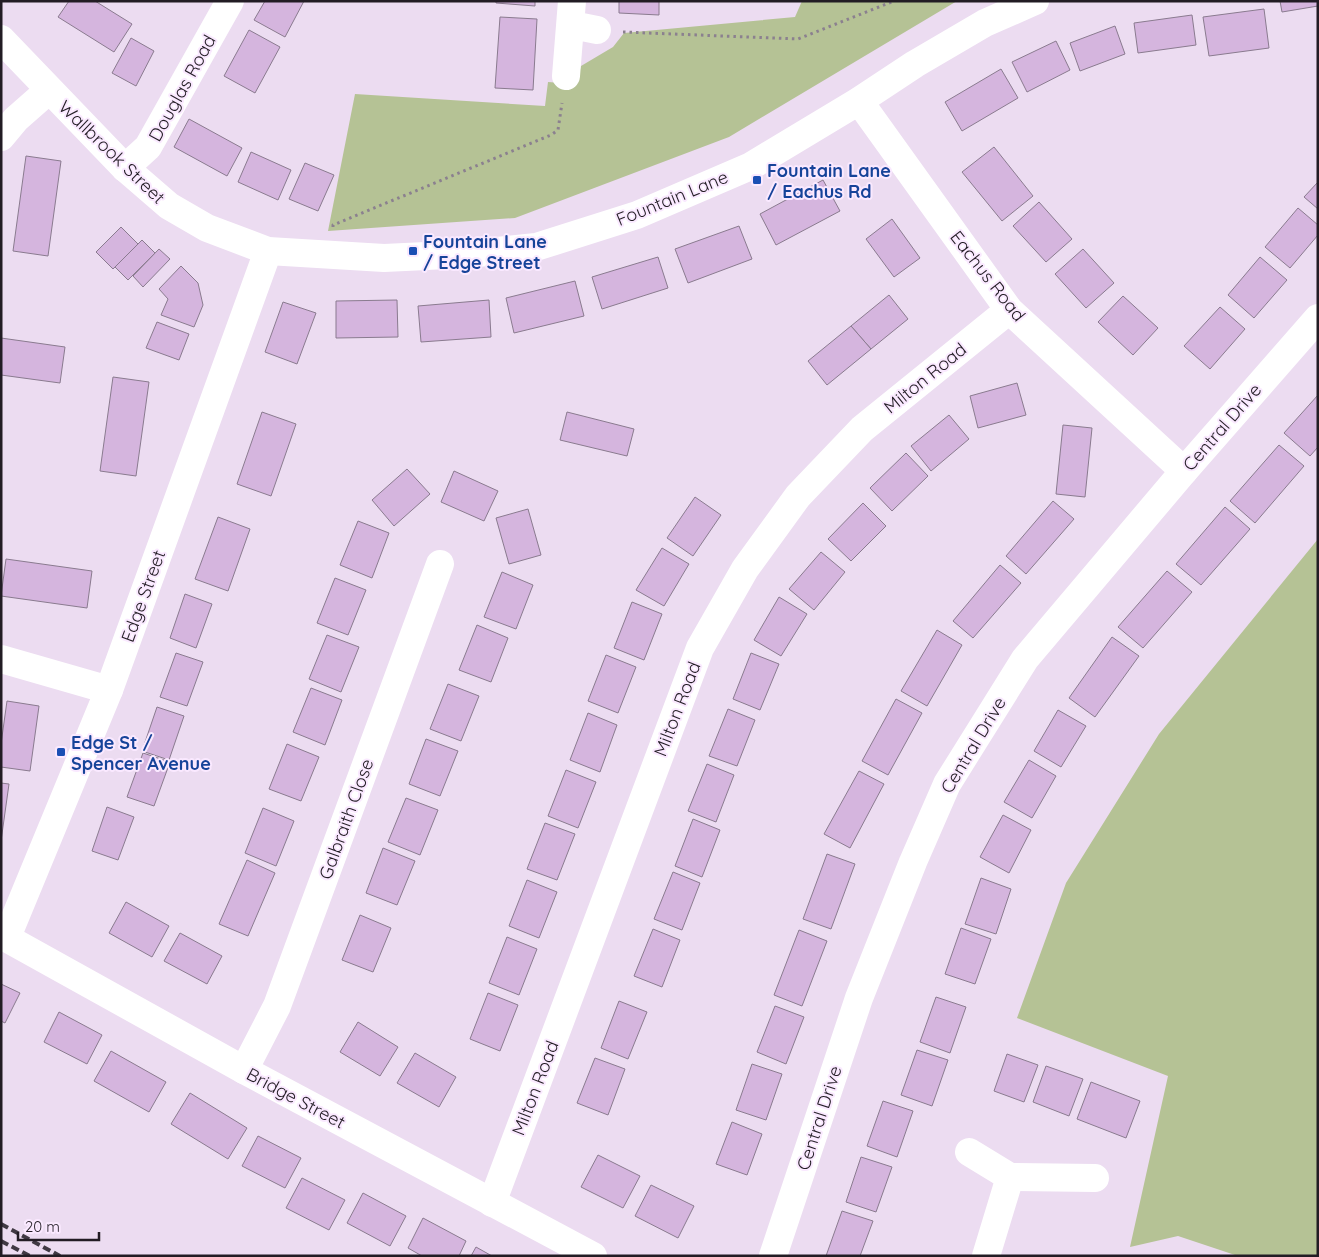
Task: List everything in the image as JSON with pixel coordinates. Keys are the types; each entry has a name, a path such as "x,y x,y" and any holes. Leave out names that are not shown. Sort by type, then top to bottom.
{"street":[{"name":"Douglas Road","path":"125,168 148,147 230,1"},
{"name":"Fountain Lane","path":"268,251 384,258 468,254 536,247 637,215 751,166 859,101 915,64 985,23 1035,1"},
{"path":"566,76 580,19"},
{"name":"Wallbrook Street","path":"1,39 125,168 169,206 207,228 268,251"},
{"path":"1,137 16,119 49,90"},
{"name":"Eachus Road","path":"859,101 1009,310 1184,472"},
{"name":"Edge Street","path":"4,936 109,690 268,251"},
{"name":"Milton Road","path":"492,1203 700,648 744,570 798,496 862,429 1009,310"},
{"name":"Central Drive","path":"773,1256 859,998 947,784 1025,659 1318,318"},
{"name":"Galbraith Close","path":"244,1070 278,1006 440,564"},
{"path":"1,659 109,690"},
{"name":"Bridge Street","path":"4,936 244,1070 593,1256"},
{"path":"969,1152 1010,1177 1095,1178"},
{"path":"986,1256 1010,1177"}],"path":[{"path":"580,19 798,39 894,1"},
{"path":"326,254 333,225 435,184 551,135 558,130 566,76"}],"green space":[{"path":"802,1 957,1 729,137 515,218 328,231 355,94 545,106 548,82 576,84 581,66 613,47 624,33 795,17"},
{"path":"1318,539 1318,1256 1238,1256 1178,1236 1130,1247 1168,1076 1017,1018 1066,883 1159,734"}],"building":[{"path":"69,1 95,1 132,24 114,52 58,17"},
{"path":"265,1 304,1 285,37 254,20"},
{"path":"496,1 535,1 535,6 496,3"},
{"path":"619,1 659,1 659,15 619,13"},
{"path":"1280,1 1318,1 1318,6 1282,12"},
{"path":"1264,9 1269,48 1209,56 1203,17"},
{"path":"1192,15 1196,45 1138,53 1134,23"},
{"path":"500,17 537,19 533,90 495,88"},
{"path":"1115,26 1125,54 1080,71 1070,43"},
{"path":"249,30 280,47 255,93 224,76"},
{"path":"131,38 154,51 136,86 112,73"},
{"path":"1056,41 1070,70 1027,92 1012,62"},
{"path":"1001,69 1018,98 962,131 945,102"},
{"path":"189,119 242,148 227,176 174,147"},
{"path":"994,147 1033,196 1002,221 962,172"},
{"path":"251,152 291,170 278,200 238,182"},
{"path":"26,156 61,161 48,256 13,251"},
{"path":"305,163 334,175 318,211 289,199"},
{"path":"823,180 840,211 776,245 760,214"},
{"path":"1318,182 1318,209 1304,197"},
{"path":"1039,202 1072,239 1046,262 1013,226"},
{"path":"1298,208 1318,225 1318,235 1290,268 1265,247"},
{"path":"892,219 920,258 894,277 866,239"},
{"path":"739,226 752,259 688,283 675,249"},
{"path":"121,227 138,244 113,269 96,252"},
{"path":"142,240 155,253 128,280 115,267"},
{"path":"159,249 170,259 143,287 133,276"},
{"path":"1083,249 1114,283 1086,308 1055,274"},
{"path":"658,257 668,288 602,309 592,277"},
{"path":"1260,257 1287,280 1254,318 1228,295"},
{"path":"181,266 198,283 203,305 194,327 161,315 168,299 159,289"},
{"path":"575,281 584,316 514,333 506,298"},
{"path":"889,295 908,319 871,349 851,326"},
{"path":"1123,296 1158,328 1133,355 1098,322"},
{"path":"397,300 398,337 336,338 336,301"},
{"path":"489,300 491,337 421,342 418,306"},
{"path":"283,302 316,313 297,364 265,352"},
{"path":"1220,307 1245,329 1210,369 1184,346"},
{"path":"157,322 189,334 179,360 146,348"},
{"path":"851,326 871,349 827,385 808,361"},
{"path":"1,338 65,347 60,383 1,375"},
{"path":"113,377 149,382 136,476 100,471"},
{"path":"1017,383 1026,415 978,428 970,396"},
{"path":"1318,395 1318,447 1310,456 1284,433"},
{"path":"262,412 296,424 271,496 237,484"},
{"path":"567,412 634,429 627,456 560,440"},
{"path":"949,415 969,439 931,471 911,446"},
{"path":"1063,425 1092,428 1085,497 1056,494"},
{"path":"1279,445 1304,466 1255,523 1230,501"},
{"path":"906,453 928,476 892,511 870,488"},
{"path":"407,469 430,494 394,526 372,500"},
{"path":"454,471 498,491 484,521 441,502"},
{"path":"695,497 721,515 693,556 667,538"},
{"path":"1053,501 1074,519 1026,574 1006,556"},
{"path":"863,503 886,526 851,561 828,539"},
{"path":"1225,507 1250,529 1201,585 1176,564"},
{"path":"528,509 541,555 509,564 496,518"},
{"path":"218,517 250,529 228,591 195,579"},
{"path":"358,521 389,533 372,578 340,565"},
{"path":"662,548 689,564 664,606 636,590"},
{"path":"821,552 845,572 814,610 789,589"},
{"path":"6,559 92,571 87,608 1,596"},
{"path":"1000,565 1021,583 973,638 953,621"},
{"path":"1167,571 1192,592 1143,648 1118,627"},
{"path":"502,572 533,585 516,629 484,617"},
{"path":"335,578 366,590 348,635 317,623"},
{"path":"185,594 212,604 196,648 170,638"},
{"path":"779,597 807,614 781,656 754,640"},
{"path":"632,602 662,614 644,660 614,648"},
{"path":"477,625 508,638 491,682 459,670"},
{"path":"937,630 962,645 927,706 901,691"},
{"path":"327,635 359,647 341,692 309,679"},
{"path":"1112,637 1139,656 1095,717 1069,698"},
{"path":"176,653 203,662 187,706 160,697"},
{"path":"751,653 779,664 760,710 733,699"},
{"path":"606,655 636,667 618,713 588,701"},
{"path":"448,684 479,696 461,741 430,729"},
{"path":"311,688 342,700 325,745 293,732"},
{"path":"896,699 922,713 888,775 862,761"},
{"path":"7,701 39,706 30,771 1,767 1,744"},
{"path":"157,707 184,716 169,760 142,751"},
{"path":"728,709 755,720 737,766 709,756"},
{"path":"1058,710 1086,726 1061,767 1034,751"},
{"path":"588,713 617,725 600,772 570,760"},
{"path":"426,739 458,751 440,796 409,784"},
{"path":"287,744 319,757 301,801 269,789"},
{"path":"143,753 170,762 154,806 127,797"},
{"path":"1029,760 1056,776 1032,818 1004,802"},
{"path":"707,764 734,775 716,822 688,811"},
{"path":"566,770 596,782 578,828 548,816"},
{"path":"859,771 884,784 850,848 824,834"},
{"path":"1,783 9,784 1,841"},
{"path":"406,798 438,810 420,855 388,842"},
{"path":"107,807 134,817 118,860 92,851"},
{"path":"263,808 294,821 276,866 245,853"},
{"path":"1003,815 1031,830 1009,873 980,857"},
{"path":"693,819 720,830 702,877 675,866"},
{"path":"545,823 575,834 557,880 527,869"},
{"path":"383,848 415,861 397,905 366,893"},
{"path":"827,854 855,864 831,929 803,919"},
{"path":"247,860 275,873 248,936 219,924"},
{"path":"673,872 700,883 682,930 654,919"},
{"path":"981,878 1011,889 996,934 965,924"},
{"path":"527,880 557,892 539,938 509,926"},
{"path":"126,902 169,926 152,957 109,933"},
{"path":"360,915 391,928 373,972 342,960"},
{"path":"961,928 991,939 975,984 945,974"},
{"path":"653,929 680,940 662,987 634,976"},
{"path":"799,930 827,941 802,1006 774,995"},
{"path":"180,933 222,956 207,984 164,961"},
{"path":"507,937 537,949 519,995 489,983"},
{"path":"1,984 20,993 5,1023 1,1021"},
{"path":"488,993 518,1005 500,1051 470,1039"},
{"path":"936,997 966,1007 950,1053 920,1042"},
{"path":"619,1001 647,1012 628,1059 601,1048"},
{"path":"775,1006 804,1017 786,1064 757,1052"},
{"path":"59,1012 102,1035 87,1064 44,1042"},
{"path":"358,1022 398,1047 380,1076 340,1052"},
{"path":"917,1050 948,1060 932,1106 901,1095"},
{"path":"111,1051 166,1082 149,1112 94,1081"},
{"path":"415,1053 456,1077 439,1107 397,1083"},
{"path":"1007,1054 1038,1065 1024,1102 994,1091"},
{"path":"595,1058 625,1069 608,1115 577,1103"},
{"path":"752,1064 782,1074 766,1120 736,1110"},
{"path":"1046,1066 1083,1079 1069,1116 1033,1102"},
{"path":"1091,1082 1140,1101 1126,1138 1077,1119"},
{"path":"190,1093 247,1128 228,1159 171,1124"},
{"path":"883,1101 913,1111 897,1157 867,1146"},
{"path":"732,1122 762,1134 747,1175 716,1164"},
{"path":"258,1136 301,1158 285,1188 242,1166"},
{"path":"598,1155 640,1176 623,1208 581,1187"},
{"path":"861,1157 892,1167 876,1212 846,1202"},
{"path":"302,1178 345,1200 329,1230 286,1208"},
{"path":"651,1185 694,1206 678,1238 635,1216"},
{"path":"363,1193 406,1216 390,1246 347,1223"},
{"path":"842,1211 873,1221 860,1256 826,1256"},
{"path":"423,1218 466,1241 459,1256 422,1256 408,1248"},
{"path":"476,1247 492,1256 471,1256"}],"railway":[{"path":"1,1224 60,1256"},
{"path":"1,1241 30,1256"}],"place":[{"name":"Fountain Lane / Eachus Rd","path":"757,180"},
{"name":"Fountain Lane / Edge Street","path":"413,251"},
{"name":"Edge St / Spencer Avenue","path":"61,752"}]}
